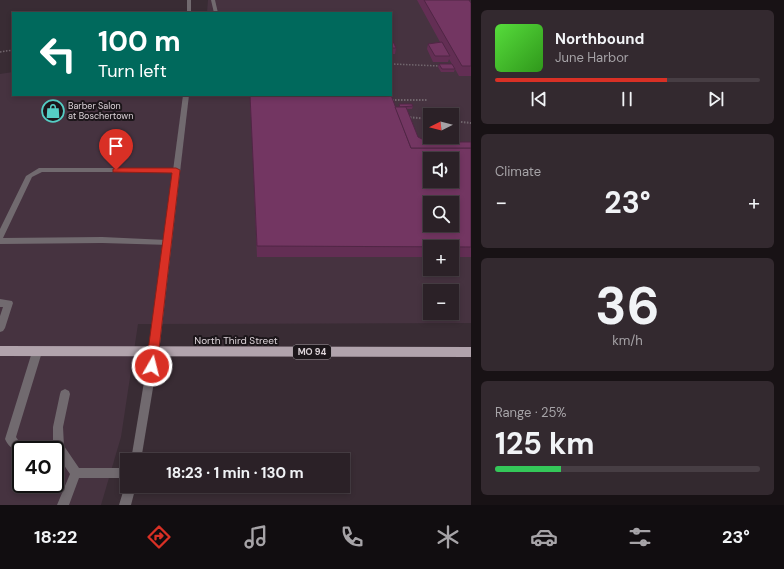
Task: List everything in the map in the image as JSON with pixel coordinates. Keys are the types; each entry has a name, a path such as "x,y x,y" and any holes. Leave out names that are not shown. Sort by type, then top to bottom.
{"main road":[{"name":"North Third Street","path":"0,351 471,352"}],"street":[{"path":"189,0 189,12"},
{"path":"213,0 216,12"},
{"path":"137,453 154,352 186,96"},
{"path":"0,237 28,176 41,170 176,170"},
{"path":"0,241 102,240 167,243"},
{"path":"0,303 9,303 0,328"},
{"path":"12,441 10,439 37,352"},
{"path":"59,441 58,426 65,394"},
{"path":"64,455 76,473"},
{"path":"76,473 120,472"},
{"path":"65,500 76,473"},
{"path":"125,505 128,493"}],"path":[{"path":"0,52 12,50"},
{"path":"392,64 407,66 447,66"},
{"path":"386,100 427,100"},
{"path":"404,117 423,118"},
{"path":"459,122 471,123"}],"shaded area":[{"path":"208,0 471,0 471,323 138,324 121,437 101,505 0,505 0,74 12,72 12,96 392,96 392,12 207,12"}],"building":[{"path":"424,0 469,0 471,3 471,66 462,66"},
{"path":"392,39 396,48 392,48"},
{"path":"442,42 450,56 435,56 428,44"},
{"path":"439,64 452,64 455,69 442,69"},
{"path":"250,96 391,96 411,148 471,148 471,247 459,247 459,240 423,240 423,247 257,246"},
{"path":"399,104 412,104 413,106 400,107"},
{"path":"395,107 406,107 418,137 423,140 423,144 459,144 459,142 471,142 471,148 411,148"}],"place":[{"name":"Barber Salon at Boschertown","path":"53,111"}],"route":[{"path":"116,170 176,170 152,366"}]}
